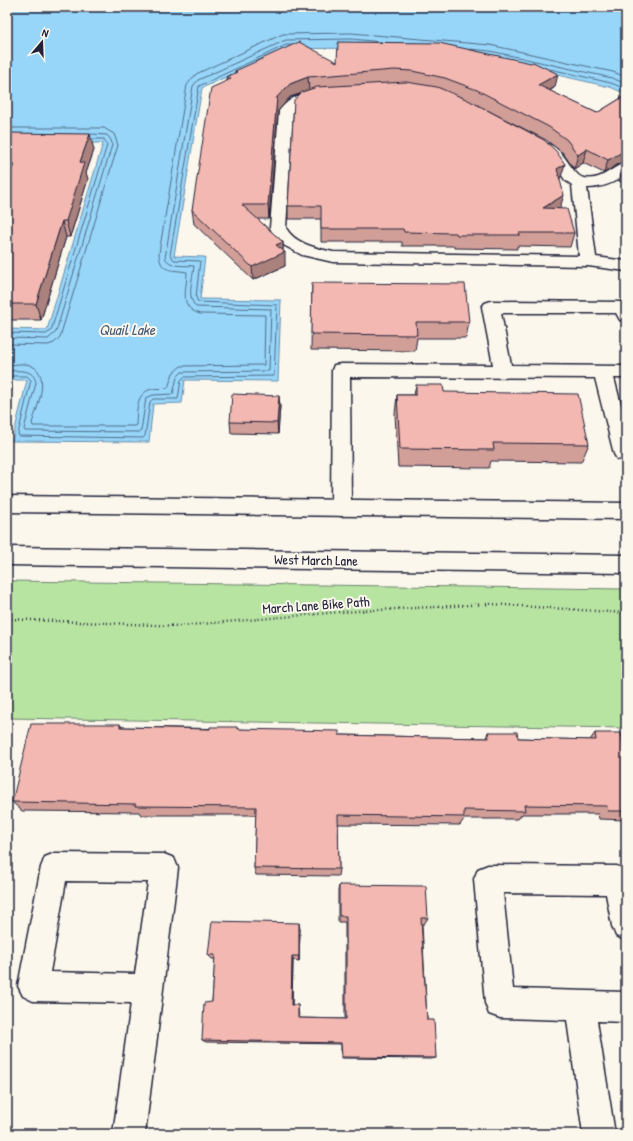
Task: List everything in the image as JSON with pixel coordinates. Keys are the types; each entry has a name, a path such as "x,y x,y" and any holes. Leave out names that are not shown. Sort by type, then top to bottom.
{"street":[{"path":"339,93 316,94 289,106 286,111 280,171 278,228 284,239 308,251 332,257 588,261 626,266"},
{"path":"528,139 547,149 560,160 570,177 579,183 596,183 611,178 626,167"},
{"path":"579,183 588,261"},
{"path":"503,371 491,306 623,307 626,316"},
{"path":"341,508 341,370 626,372"},
{"path":"603,372 624,454"},
{"path":"7,504 626,511"},
{"name":"West March Lane","path":"7,556 626,564"},
{"path":"129,1134 164,868 55,867 33,986 148,989"},
{"path":"626,926 617,880 488,880 500,1003 626,1007"},
{"path":"580,1006 598,1134"}],"path":[{"name":"March Lane Bike Path","path":"7,620 179,626 340,612 490,604 626,613"}],"green space":[{"path":"7,581 626,589 626,728 7,718"}],"water":[{"name":"Quail Lake","path":"7,7 626,7 626,94 610,87 488,59 352,48 287,49 202,88 174,256 205,257 200,299 281,300 278,381 185,380 182,403 153,404 149,442 12,441 27,380 7,380 7,329 47,330 103,143 7,143"}],"building":[{"path":"299,42 337,62 338,42 439,43 531,63 533,62 558,74 538,85 597,113 626,95 626,150 608,160 587,149 578,155 567,140 549,127 477,90 445,78 412,71 394,70 308,77 290,84 277,97 268,205 242,205 283,242 276,245 285,252 252,267 192,210 211,88 231,79 227,77 237,72 235,71"},
{"path":"406,82 437,87 468,100 544,140 556,151 565,164 557,169 564,195 543,208 567,209 574,233 457,235 456,233 404,232 403,229 321,229 321,206 288,206 294,100 302,92 317,87"},
{"path":"7,133 90,134 80,162 84,163 66,221 62,221 36,304 7,304 7,183 14,164 7,164"},
{"path":"312,283 465,284 469,322 416,322 417,335 311,334"},
{"path":"416,385 443,385 444,392 578,394 589,444 493,443 494,450 400,449 397,395 416,395"},
{"path":"232,394 279,396 277,423 230,422"},
{"path":"31,724 120,724 120,727 210,729 210,727 237,727 237,729 339,731 339,735 489,738 488,732 517,732 518,738 596,740 595,733 621,733 626,756 626,811 608,811 607,806 524,805 525,811 464,810 464,817 338,815 339,869 254,868 256,807 135,806 136,804 12,802"},
{"path":"339,885 426,886 428,918 421,918 427,1020 434,1020 436,1058 342,1057 341,1043 202,1040 204,1003 212,1002 215,955 208,955 212,921 299,923 299,956 292,956 291,1005 298,1005 298,1018 346,1019 346,916 339,916"}]}
